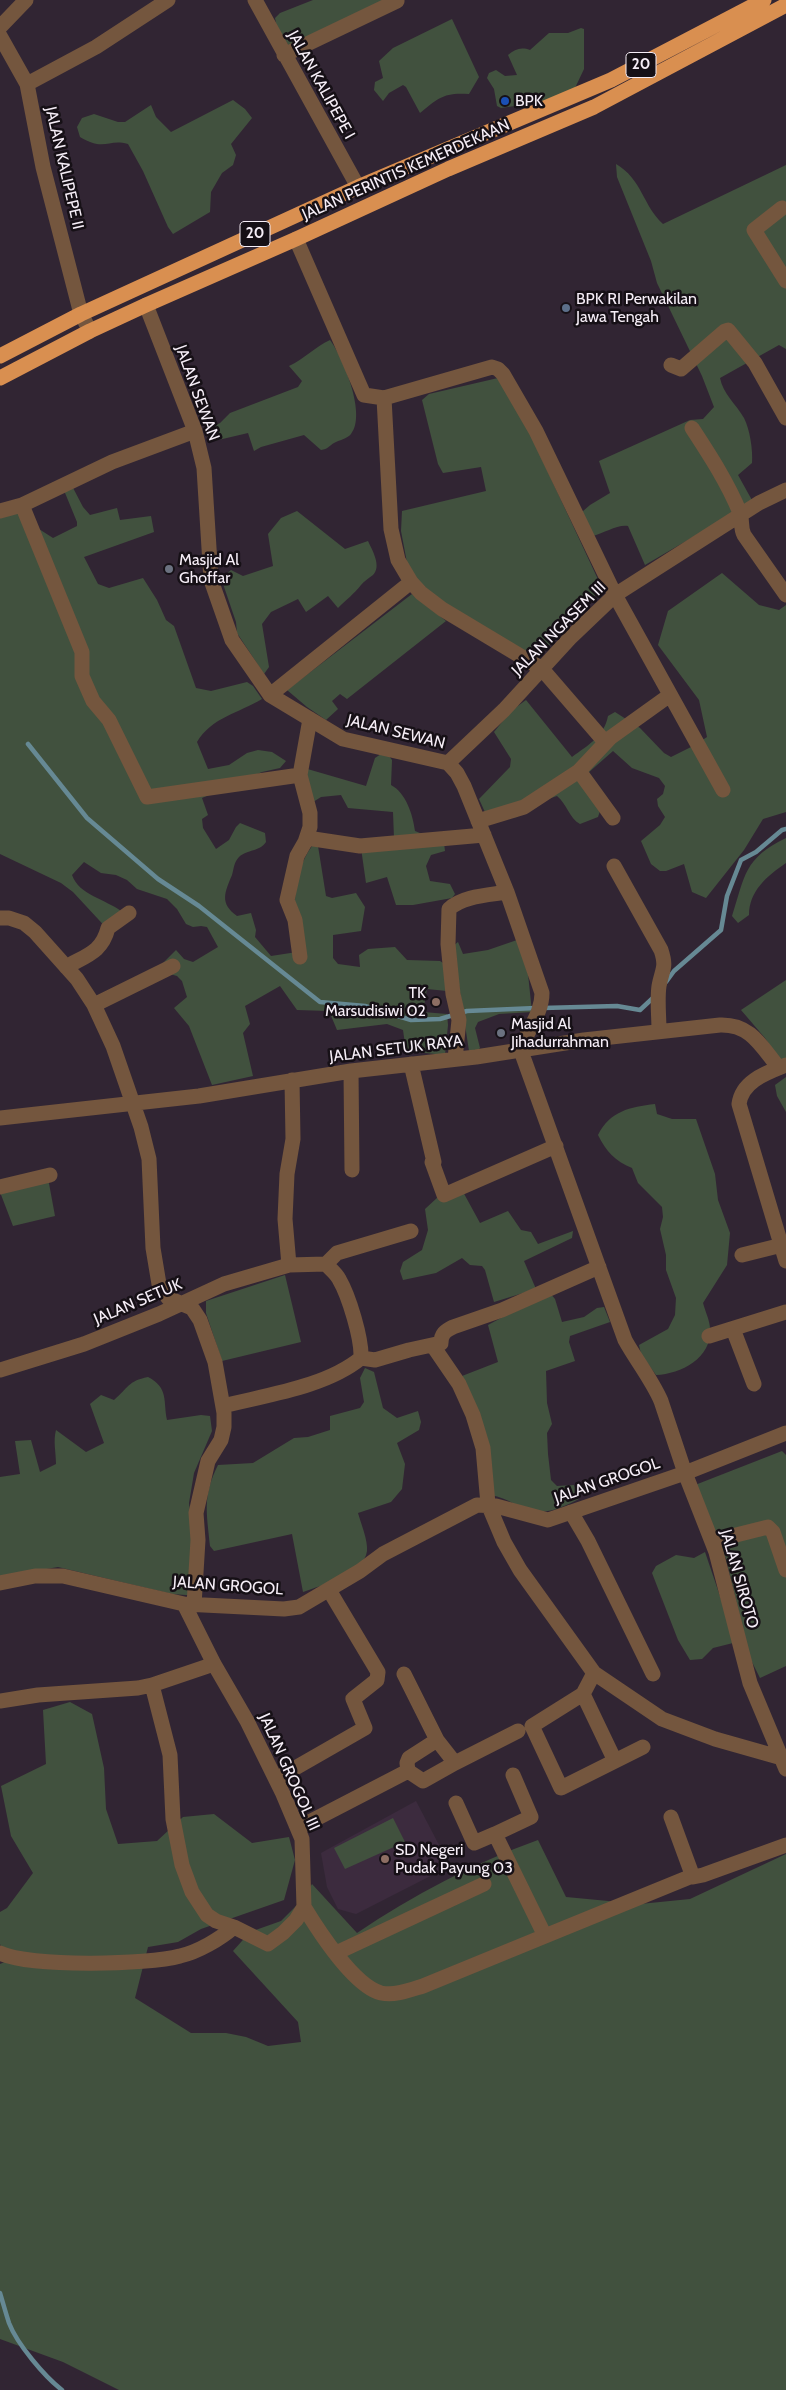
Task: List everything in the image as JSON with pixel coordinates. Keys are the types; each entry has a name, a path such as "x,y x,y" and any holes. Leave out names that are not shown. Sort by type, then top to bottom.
{"highway":[{"name":"JALAN PERINTIS KEMERDEKAAN","path":"0,356 81,314 358,188 611,80 764,0"},
{"name":"JALAN PERINTIS KEMERDEKAAN","path":"1,377 90,331 146,305 448,169 594,107 786,5"}],"street":[{"path":"2,20 26,0"},
{"path":"27,84 96,47 168,0"},
{"name":"JALAN KALIPEPE I","path":"255,0 358,188"},
{"path":"284,55 397,1"},
{"name":"JALAN KALIPEPE II","path":"0,36 27,84 43,167 81,314"},
{"path":"782,208 754,230 786,281"},
{"path":"296,239 362,392 368,397 384,398 492,367 498,369 503,374 536,431 616,595 723,790"},
{"name":"JALAN SEWAN","path":"146,305 196,431 204,468 211,580 232,640 270,695 343,739 448,763 464,786 506,892 542,993 542,1003 526,1034 521,1051"},
{"path":"81,314 90,331"},
{"path":"671,365 681,369 724,331 728,330 764,377 786,418"},
{"path":"384,398 391,529 398,560 410,582 421,593 442,608 542,669 605,742"},
{"path":"692,428 741,515 740,527 744,535 786,595"},
{"path":"0,511 22,505 112,462 196,431"},
{"name":"JALAN NGASEM III","path":"448,763 504,710 616,595 741,515 786,490"},
{"path":"22,505 82,652 82,676 94,701 110,720 147,797 300,775"},
{"path":"270,695 410,582"},
{"path":"307,838 360,846 481,828 524,807 579,771 605,742 670,695"},
{"path":"300,956 295,920 287,900 297,856 307,838 311,820 300,775 310,719"},
{"path":"579,771 613,818"},
{"path":"614,866 661,950 666,968 659,991 659,1031"},
{"path":"455,1059 457,1013 448,944 449,909 454,904 469,899 506,892"},
{"path":"66,967 100,946 105,941 108,928 129,914"},
{"path":"0,918 9,918 24,923 77,979 94,1005 113,1046 141,1127 149,1158 153,1248 159,1284 168,1298 192,1308 200,1320 215,1362 223,1406 224,1427 221,1440 208,1462 196,1513 198,1540 189,1604"},
{"path":"94,1005 173,966"},
{"name":"JALAN SETUK RAYA","path":"0,1118 132,1104 351,1071 521,1051 584,1040 734,1025 745,1029 783,1066"},
{"name":"JALAN GROGOL","path":"0,1584 35,1576 63,1576 189,1604 284,1609 299,1607 329,1590 383,1554 467,1509 488,1504 548,1520 685,1473 661,1401 625,1340 521,1051"},
{"path":"411,1064 434,1162 432,1162 444,1195 556,1146"},
{"path":"783,1066 749,1083 741,1094 740,1104 786,1261"},
{"path":"351,1071 352,1170"},
{"path":"289,1266 285,1219 287,1174 293,1139 292,1080"},
{"path":"0,1187 50,1176"},
{"path":"360,1358 361,1348 344,1291 339,1278 326,1264 337,1253 411,1231"},
{"path":"742,1255 782,1245"},
{"name":"JALAN SETUK","path":"0,1370 84,1344 224,1284 289,1266 326,1264"},
{"path":"223,1406 290,1389 342,1372 360,1358 375,1360 409,1350 434,1346 441,1343 441,1337 453,1327 502,1310 599,1267"},
{"path":"709,1336 786,1312"},
{"path":"733,1329 754,1384"},
{"path":"434,1346 459,1384 473,1414 483,1448 488,1504 504,1542 520,1570 594,1673 662,1719 785,1761"},
{"path":"685,1473 786,1433"},
{"name":"JALAN SIROTO","path":"685,1473 712,1541 750,1683 785,1761"},
{"path":"571,1512 588,1541 653,1674"},
{"path":"712,1541 765,1527 772,1532 783,1549 786,1570"},
{"path":"276,1779 365,1728 353,1698 377,1680 378,1672 329,1590"},
{"name":"JALAN GROGOL III","path":"189,1604 214,1664 248,1722 298,1828 303,1853 304,1907"},
{"path":"0,1701 38,1695 62,1695 152,1685 214,1664"},
{"path":"594,1673 583,1694 532,1726 561,1788 643,1746"},
{"path":"404,1674 437,1740 455,1763"},
{"path":"152,1685 170,1755 173,1819 182,1865 192,1892 207,1915 216,1921 234,1927 268,1944 283,1934 296,1920 304,1907 321,1935 336,1953 362,1982 381,1993 407,1991 431,1983 692,1876 703,1875 786,1845"},
{"path":"583,1694 615,1761"},
{"path":"437,1740 409,1758 407,1763 408,1770 422,1782 518,1731"},
{"path":"298,1828 408,1770"},
{"path":"456,1803 474,1843 531,1817 513,1775"},
{"path":"671,1817 692,1876"},
{"path":"495,1834 545,1936"},
{"path":"336,1953 484,1884"},
{"path":"0,1954 56,1962 156,1959 180,1956 193,1951 227,1934 234,1927"}],"shaded area":[{"name":"SD Negeri Pudak Payung 03","path":"416,1801 450,1866 356,1914 338,1909 327,1887 321,1853"}],"green space":[{"path":"313,0 384,0 289,46 277,28 275,18 280,13"},
{"path":"452,19 479,77 469,94 447,95 432,103 420,113 406,87 403,85 389,93 383,101 374,90 375,82 383,78 379,61 393,48"},
{"path":"581,28 584,29 584,69 575,88 542,102 501,108 497,106 494,89 487,78 489,73 496,70 505,76 517,75 508,55 518,49 530,50 549,33 568,33"},
{"path":"233,100 245,109 252,118 231,144 236,155 233,165 222,173 211,192 210,212 173,234 128,144 116,142 95,144 80,137 77,127 82,118 94,114 118,122 125,122 151,105 156,117 171,132"},
{"path":"616,164 632,177 656,217 663,224 786,165 786,349 779,345 720,378 724,389 744,418 748,428 752,463 738,475 753,502 645,565 628,526 615,527 593,536 582,512 610,493 599,461 690,420 703,419 714,407 702,376 657,283 651,261 617,177"},
{"path":"330,340 347,372 355,400 355,425 349,436 321,450 304,435 261,447 254,451 248,433 214,441 207,436 212,427 220,423 230,413 298,387 302,381 289,366"},
{"path":"498,378 527,427 602,588 534,662 440,600 409,573 401,531 402,511 486,491 481,467 443,473 438,464 422,400 429,394"},
{"path":"71,484 83,507 90,515 117,508 120,520 151,516 154,532 84,557 98,584 109,588 143,578 157,600 166,620 174,626 196,688 211,691 247,682 253,686 262,699 226,716 203,734 197,742 208,769 229,765 247,753 258,750 272,752 286,761 280,768 262,772 202,798 208,815 202,819 203,828 216,849 229,840 240,823 265,833 266,842 257,849 242,854 234,865 225,897 231,911 237,916 251,913 256,930 255,937 271,956 297,952 295,897 297,884 305,858 312,846 318,846 326,896 332,898 356,893 365,907 361,931 333,935 333,958 338,964 360,967 359,955 368,949 395,947 407,960 440,961 446,965 447,991 427,989 423,1012 447,1014 448,1025 445,1055 406,1051 403,1030 387,1024 337,1030 329,1011 297,1010 280,986 245,1006 250,1024 243,1033 253,1076 212,1085 189,1026 174,1008 187,997 182,981 177,976 159,967 176,950 184,959 193,962 218,947 207,927 193,927 186,924 177,909 167,899 137,889 127,880 116,875 101,873 84,862 72,875 75,882 86,892 121,911 111,933 73,892 61,883 0,854 0,517 30,510 39,529 53,538 77,526 63,488"},
{"path":"297,511 345,549 368,541 377,567 373,575 338,608 328,596 306,612 298,599 271,612 262,624 269,667 264,674 237,633 236,622 221,578 231,570 243,576 273,566 268,534 281,518"},
{"path":"722,573 759,605 779,610 786,605 786,812 763,819 744,850 706,898 692,892 684,864 666,871 660,871 651,864 641,841 660,825 665,817 658,806 657,799 663,794 665,786 659,778 632,768 613,751 588,773 602,805 598,817 580,824 573,818 557,796 539,802 517,817 489,821 479,799 510,767 511,759 494,732 511,711 526,700 572,757 599,735 608,716 615,712 640,728 664,753 671,757 707,737 699,700 658,645 668,611"},
{"path":"412,594 446,621 347,699 340,694 332,701 338,709 326,720 287,690"},
{"path":"381,754 389,756 392,760 391,785 405,799 413,818 415,831 444,843 445,851 431,855 426,866 430,881 450,884 455,894 452,898 413,905 396,905 387,877 366,883 361,848 394,838 393,812 348,808 341,795 321,797 313,802 304,768 366,786 375,758"},
{"path":"786,838 786,863 760,885 752,899 749,915 738,923 732,916 748,869 762,853"},
{"path":"517,940 528,974 532,1012 499,1014 478,1022 475,1028 480,1048 476,1052 469,1051 453,946 458,942 463,954 488,950"},
{"path":"786,980 786,1059 780,1060 765,1038 741,1010"},
{"path":"786,1077 786,1112 777,1096 775,1085"},
{"path":"655,1104 657,1114 672,1119 696,1119 715,1174 718,1200 730,1233 727,1265 703,1303 710,1329 706,1348 700,1356 685,1368 656,1375 641,1354 639,1345 668,1329 675,1315 676,1298 666,1270 666,1255 660,1229 663,1217 662,1207 638,1183 632,1168 612,1155 598,1135 608,1120 615,1115 629,1109"},
{"path":"48,1178 55,1216 13,1226 0,1192"},
{"path":"462,1190 480,1223 508,1211 521,1230 531,1232 538,1244 573,1231 572,1238 524,1261 536,1289 494,1302 485,1270 482,1266 470,1265 462,1258 436,1273 403,1280 400,1271 403,1262 422,1250 428,1230 425,1209 438,1197"},
{"path":"285,1275 301,1342 222,1361 206,1313 206,1301"},
{"path":"549,1292 555,1299 562,1322 584,1317 597,1308 604,1307 610,1322 570,1336 569,1342 575,1361 546,1371 547,1403 552,1424 547,1433 551,1480 557,1486 574,1485 579,1499 557,1509 540,1512 529,1510 503,1498 491,1495 462,1376 498,1362 488,1325"},
{"path":"365,1368 374,1372 383,1408 397,1418 418,1411 421,1422 419,1430 397,1443 405,1464 402,1489 391,1502 358,1513 367,1547 364,1559 358,1566 341,1578 303,1592 292,1534 214,1551 210,1546 207,1505 213,1476 218,1465 253,1463 294,1438 308,1437 330,1430 330,1416 360,1408 364,1402 360,1378"},
{"path":"148,1377 155,1381 162,1390 167,1420 201,1415 210,1416 212,1431 194,1473 189,1503 200,1596 172,1594 58,1567 0,1577 0,1477 20,1474 15,1441 31,1440 40,1472 56,1464 56,1430 86,1452 104,1443 90,1404 101,1395 114,1400 132,1383"},
{"path":"782,1451 786,1455 786,1666 760,1678 750,1658 726,1559 695,1485"},
{"path":"705,1552 723,1605 733,1643 713,1648 702,1659 690,1660 678,1640 652,1573 656,1566 676,1555 694,1558"},
{"path":"70,1702 92,1714 104,1768 106,1809 118,1844 157,1841 183,1817 214,1814 252,1843 289,1837 295,1860 284,1900 201,1929 178,1942 148,1947 135,1998 191,2033 226,2033 246,2037 268,2046 301,2042 298,2022 233,1951 250,1932 281,1921 303,1899 312,1884 357,1933 444,1881 538,1840 566,1897 640,1904 690,1899 786,1854 786,2390 119,2390 63,2362 0,2339 0,1964 7,1961 0,1944 0,1912 7,1908 33,1873 11,1836 1,1786 46,1764 43,1710"},
{"path":"393,1818 405,1842 345,1869 334,1848"}],"waterway":[{"path":"28,744 87,818 158,879 199,906 320,1002 365,1006 411,1020 440,1019 467,1011 536,1008"},
{"path":"666,982 674,971 721,930 727,896 741,860 756,852 782,830 786,829"},
{"path":"543,1008 617,1006 640,1010 655,996"},
{"path":"0,2293 9,2323 18,2340 40,2369 62,2390"}],"place":[{"name":"BPK","path":"505,101"},
{"name":"BPK RI Perwakilan Jawa Tengah","path":"566,308"},
{"name":"Masjid Al Ghoffar","path":"169,569"},
{"name":"TK Marsudisiwi 02","path":"436,1002"},
{"name":"Masjid Al Jihadurrahman","path":"501,1033"},
{"name":"SD Negeri Pudak Payung 03","path":"385,1859"}]}
